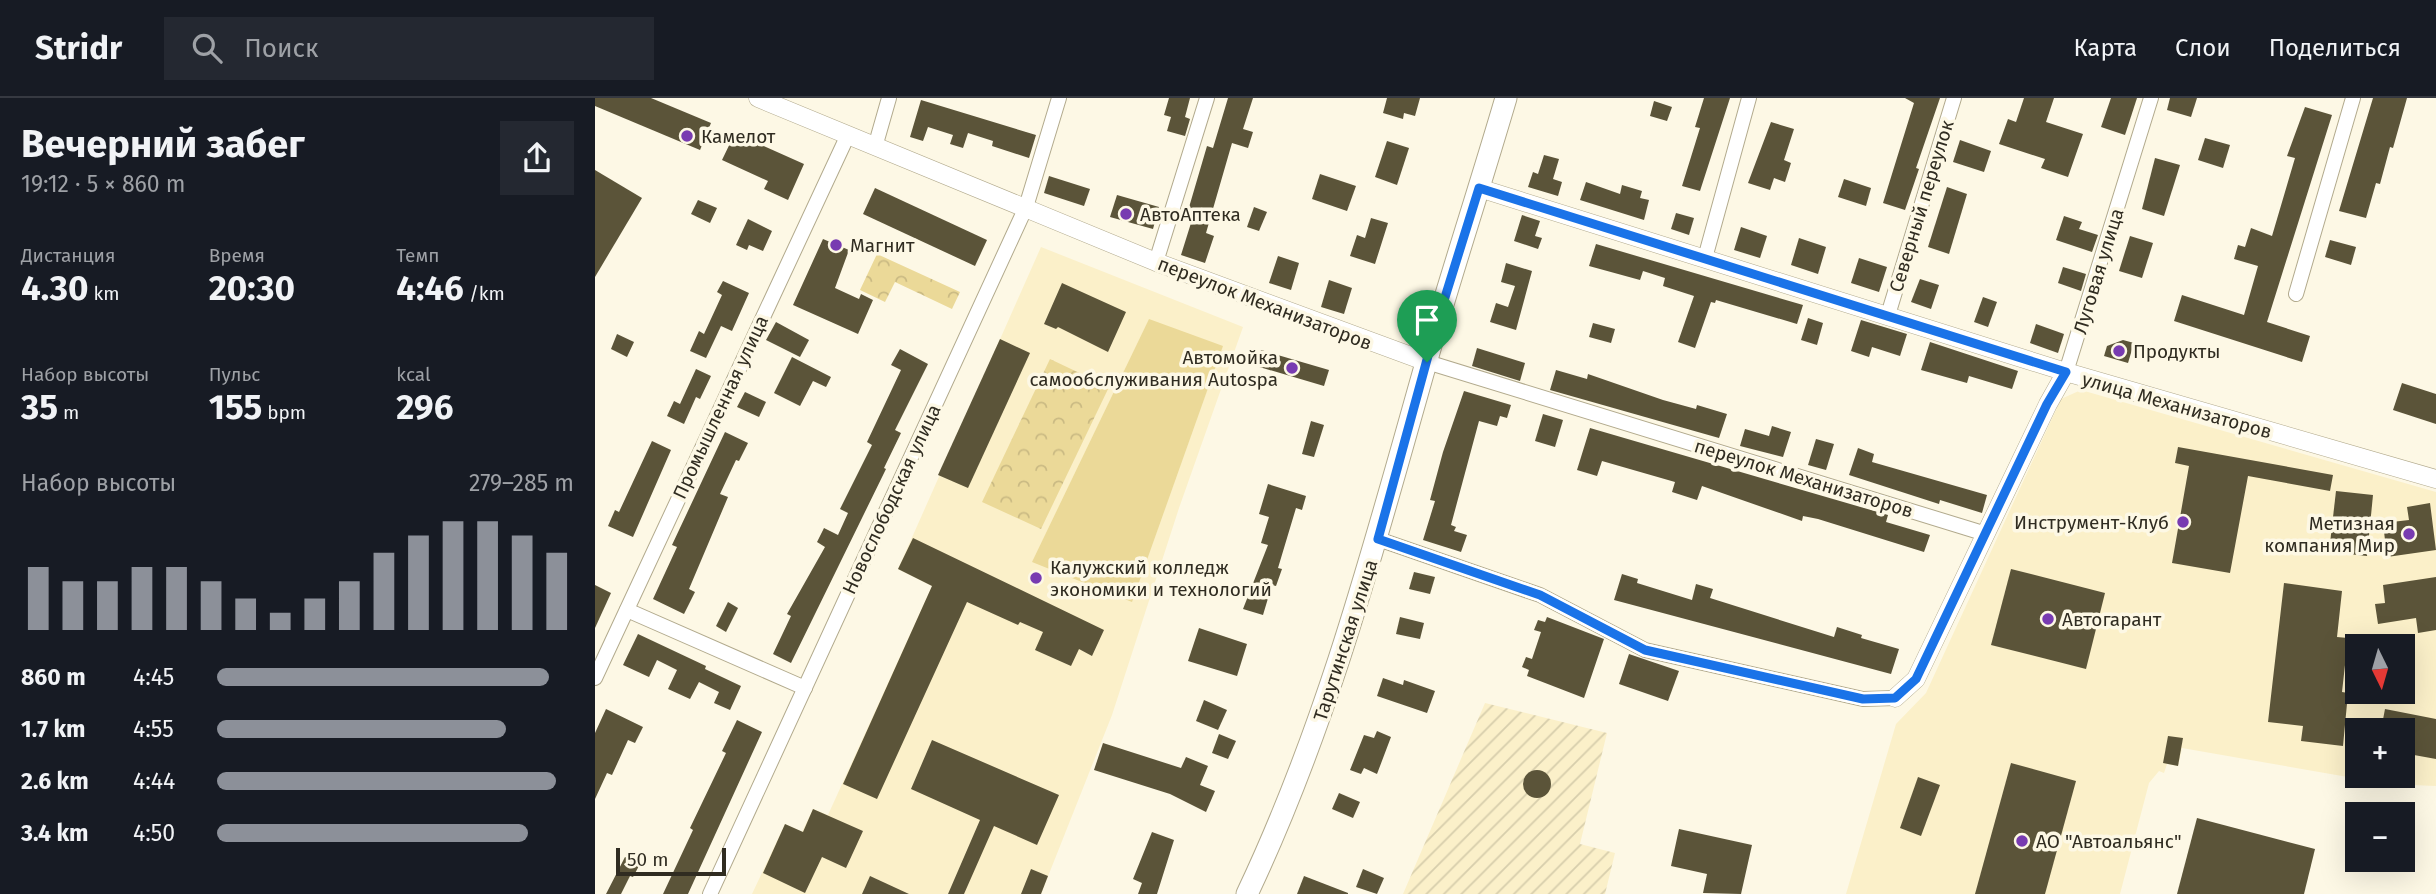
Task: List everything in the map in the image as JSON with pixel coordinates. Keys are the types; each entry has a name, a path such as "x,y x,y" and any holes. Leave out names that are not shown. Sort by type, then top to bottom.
{"main road":[{"name":"Тарутинская улица","path":"1247,894 1305,760 1378,539 1427,362 1506,98"}],"street":[{"name":"переулок Механизаторов","path":"758,98 847,137 1026,207 1156,262 1427,362 1986,534"},
{"path":"874,147 889,98"},
{"name":"Новослободская улица","path":"710,894 1026,207 1059,98"},
{"path":"1156,262 1207,98"},
{"path":"1705,258 1749,98"},
{"name":"Северный переулок","path":"1888,314 1954,98"},
{"name":"Луговая улица","path":"1895,698 1916,679 2047,404 2066,372 2151,98"},
{"path":"2296,294 2353,98"},
{"name":"Промышленная улица","path":"595,678 847,137"},
{"name":"улица Механизаторов","path":"1479,188 1888,314 2066,372 2436,479"},
{"path":"1378,539 1540,595 1645,650 1863,699 1895,698"},
{"path":"627,610 805,688"}],"shaded area":[{"name":"Калужский колледж экономики и технологий","path":"1041,247 1243,327 1179,508 1112,715 1041,894 752,894 785,824 802,832 813,809 828,815 932,586 898,569"},
{"path":"2081,390 2436,492 2436,786 2415,785 2415,718 2345,718 2345,776 2182,748 2178,766 2167,764 2164,773 2159,771 2149,783 2120,894 1846,894 1896,724 1926,693 2061,399"},
{"path":"1485,703 1607,733 1580,844 1615,853 1605,894 1403,894"}],"green space":[{"path":"877,254 960,292 952,309 895,282 885,302 860,290"},
{"path":"1149,319 1223,346 1132,602 1032,562"},
{"path":"1050,359 1109,387 1041,529 982,502"}],"building":[{"name":"Камелот","path":"595,98 651,98 711,123 700,150 595,106"},
{"path":"1169,98 1190,98 1185,117 1190,119 1185,136 1167,131 1171,117 1164,115"},
{"path":"1228,98 1253,98 1243,129 1253,132 1248,148 1232,143 1206,233 1214,236 1205,263 1181,255 1191,223 1185,221 1207,146 1213,148"},
{"path":"1387,98 1420,98 1415,116 1404,113 1403,119 1383,113"},
{"path":"1704,98 1730,98 1700,191 1682,186 1700,128 1695,127"},
{"path":"1905,98 1940,98 1905,210 1883,203 1914,103"},
{"path":"2024,98 2054,98 2046,122 2083,134 2068,177 2041,168 2045,159 1999,144 2008,119 2016,122"},
{"path":"2111,98 2137,98 2125,135 2101,127"},
{"path":"2170,98 2197,98 2191,117 2167,110"},
{"path":"2373,98 2407,98 2393,148 2390,147 2380,184 2376,183 2366,218 2339,211"},
{"path":"921,100 1036,135 1029,158 992,146 993,141 968,133 963,148 950,144 953,135 928,127 923,141 910,137"},
{"path":"1654,101 1672,107 1667,121 1650,116"},
{"path":"2305,107 2332,115 2267,322 2310,336 2302,362 2174,321 2182,295 2244,315 2258,266 2234,259 2238,245 2245,247 2251,228 2272,236 2295,158 2287,156"},
{"path":"1771,122 1794,129 1784,160 1791,163 1785,182 1774,178 1770,190 1748,183"},
{"path":"735,133 804,164 788,200 764,189 768,181 722,160"},
{"path":"2205,138 2230,145 2223,168 2198,160"},
{"path":"1960,140 1991,151 1984,172 1953,162"},
{"path":"1387,141 1409,148 1397,185 1375,177"},
{"path":"1544,155 1559,159 1553,179 1562,182 1558,196 1528,187 1533,172 1538,174"},
{"path":"2155,158 2180,165 2164,216 2142,209"},
{"path":"595,170 642,198 595,277"},
{"path":"1320,174 1356,186 1347,211 1312,199"},
{"path":"1049,176 1090,189 1084,206 1044,193"},
{"path":"1844,179 1871,188 1866,206 1838,197"},
{"path":"1586,182 1620,194 1622,185 1642,191 1640,198 1649,200 1644,220 1580,200"},
{"path":"1947,187 1967,194 1949,254 1928,247"},
{"path":"875,188 987,240 975,266 863,214"},
{"path":"1117,195 1159,207 1153,229 1110,217"},
{"path":"698,200 717,208 710,223 691,214"},
{"path":"1254,207 1267,212 1259,231 1247,227"},
{"path":"1676,213 1694,218 1689,235 1671,229"},
{"path":"1522,215 1540,221 1535,236 1542,238 1538,249 1514,241"},
{"path":"2064,216 2082,222 2079,229 2098,235 2092,252 2056,240"},
{"path":"1371,218 1388,223 1375,264 1350,256 1357,235 1365,238"},
{"path":"748,219 772,231 763,251 749,245 747,250 736,245"},
{"path":"1741,227 1767,236 1760,258 1734,250"},
{"path":"2130,236 2153,243 2142,278 2119,271"},
{"path":"1799,238 1826,247 1818,274 1791,265"},
{"path":"823,239 849,250 835,288 859,299 861,294 873,300 858,334 793,305"},
{"path":"2330,240 2356,247 2351,265 2325,257"},
{"path":"1596,244 1803,305 1797,324 1716,300 1715,303 1711,302 1695,348 1678,342 1694,296 1663,286 1665,278 1643,271 1640,280 1589,266"},
{"path":"1278,256 1299,263 1291,290 1269,283"},
{"path":"1859,258 1887,267 1879,292 1851,283"},
{"path":"1506,263 1532,271 1516,330 1490,322 1496,303 1508,307 1515,286 1501,282"},
{"path":"2063,267 2086,274 2081,291 2058,283"},
{"path":"1920,279 1939,285 1931,309 1911,302"},
{"path":"1329,280 1352,288 1344,314 1321,307"},
{"path":"723,281 749,293 732,331 721,326 706,358 690,351 699,331 704,334 722,295 717,292"},
{"path":"1062,283 1126,312 1108,352 1058,327 1056,329 1044,324"},
{"path":"1983,297 1997,302 1988,327 1974,322"},
{"path":"1808,318 1823,323 1817,345 1801,340"},
{"path":"1861,320 1907,334 1900,356 1872,347 1869,357 1851,351"},
{"path":"776,322 809,340 800,357 766,340"},
{"path":"1593,323 1615,329 1611,343 1589,337"},
{"path":"2036,324 2064,334 2058,353 2030,343"},
{"path":"617,334 634,342 627,357 611,349"},
{"path":"1000,339 1030,353 968,488 938,475"},
{"name":"Продукты","path":"2123,340 2134,343 2128,363 2104,356 2107,346"},
{"path":"1930,342 2018,371 2012,389 1969,376 1967,383 1921,370"},
{"path":"1477,348 1525,363 1520,381 1472,366"},
{"path":"900,349 928,364 895,430 901,433 884,468 886,469 791,663 773,654 791,616 787,614 825,547 817,542 824,528 838,535 848,513 840,509 872,445 867,442 901,370 891,365"},
{"name":"Автомойка самообслуживания Autospa","path":"1261,350 1329,370 1324,386 1256,366"},
{"path":"792,357 831,377 826,387 813,381 800,406 774,393"},
{"path":"696,369 711,376 700,399 696,397 684,424 667,416 674,401 680,404"},
{"path":"1556,370 1587,379 1588,374 1663,400 1696,409 1697,405 1727,414 1719,438 1550,390"},
{"path":"2402,383 2436,394 2436,424 2393,410"},
{"path":"1464,391 1511,405 1507,418 1500,416 1497,426 1479,421 1451,525 1456,527 1454,531 1467,535 1461,552 1423,540 1435,501 1430,500 1443,452"},
{"path":"745,392 766,402 759,417 737,407"},
{"path":"1543,414 1563,420 1555,447 1535,441"},
{"path":"1311,421 1324,425 1314,457 1302,454"},
{"path":"1772,426 1791,432 1783,457 1740,446 1745,429 1769,436"},
{"path":"1590,428 1888,515 1886,522 1930,535 1924,552 1818,519 1803,516 1802,521 1702,486 1697,500 1672,492 1675,482 1602,461 1597,476 1577,470"},
{"path":"725,432 748,443 739,461 736,460 720,494 728,497 689,589 695,592 684,614 653,599 677,547 672,545"},
{"path":"1816,439 1834,444 1826,470 1808,465"},
{"path":"652,441 671,450 633,537 608,526 615,510 619,512"},
{"path":"2178,447 2333,475 2330,491 2248,476 2230,573 2172,563 2189,466 2175,463"},
{"path":"1858,448 1874,454 1872,462 1987,495 1982,513 1940,500 1939,504 1849,475"},
{"path":"1268,484 1306,496 1302,510 1296,508 1278,568 1282,569 1276,586 1272,585 1263,615 1243,609 1268,545 1261,543 1269,517 1259,514"},
{"path":"2336,491 2373,495 2367,556 2329,552"},
{"name":"Метизная компания Мир","path":"2430,503 2436,550 2387,557 2383,523 2409,520 2407,507"},
{"path":"913,538 1104,630 1092,656 1079,649 1071,666 1035,650 1043,632 1020,622 1018,625 967,602 877,799 843,784 932,586 898,569"},
{"path":"2011,569 2105,593 2086,669 1991,645"},
{"path":"1414,572 1435,577 1430,594 1409,589"},
{"path":"1622,574 1638,579 1637,583 1692,600 1696,584 1713,589 1710,598 1834,637 1837,627 1862,635 1861,638 1899,649 1891,674 1614,600"},
{"path":"2436,577 2436,630 2418,633 2416,618 2378,624 2375,604 2385,603 2383,585"},
{"path":"2284,583 2342,591 2337,637 2345,638 2342,692 2345,692 2347,704 2343,746 2301,741 2303,726 2268,722"},
{"path":"595,585 611,593 595,628"},
{"path":"728,602 738,608 726,632 716,626"},
{"path":"1400,617 1424,623 1420,639 1396,634"},
{"path":"1547,617 1604,639 1584,698 1527,676 1529,670 1522,667 1526,657 1532,659 1541,632 1534,630 1538,620 1545,622"},
{"path":"1199,628 1247,644 1237,676 1188,661"},
{"path":"638,634 741,686 730,710 714,703 719,692 699,682 690,699 668,689 677,670 657,660 649,677 623,665"},
{"path":"1629,654 1679,671 1668,701 1619,684"},
{"path":"1383,678 1403,685 1404,680 1435,691 1427,713 1377,696"},
{"path":"1204,700 1227,710 1218,730 1196,721"},
{"path":"606,709 643,727 635,743 628,740 612,775 607,773 595,799 595,733"},
{"path":"2385,709 2436,719 2436,759 2415,755 2415,718 2383,718"},
{"path":"737,720 762,732 688,894 663,894 693,830 690,828 726,753 722,751"},
{"path":"1377,731 1391,737 1377,774 1364,768 1361,774 1350,770 1364,735 1374,738"},
{"path":"1219,734 1236,741 1228,759 1212,753"},
{"path":"2168,736 2183,738 2178,766 2163,763"},
{"path":"932,740 1059,795 1037,845 994,826 964,894 948,894 980,820 911,789"},
{"path":"1103,743 1181,768 1186,757 1208,766 1200,785 1215,791 1206,812 1170,794 1094,770"},
{"path":"2011,763 2076,781 2045,894 1975,894"},
{"path":"1537,770 1547,774 1551,784 1547,794 1537,798 1527,794 1523,784 1527,774"},
{"path":"1918,777 1940,785 1921,836 1900,828"},
{"path":"1339,793 1360,802 1353,818 1332,809"},
{"path":"813,809 863,831 846,868 822,857 805,893 763,873 785,824 803,832"},
{"path":"2197,818 2315,849 2304,894 2177,894"},
{"path":"1679,829 1752,845 1741,894 1703,893 1707,874 1671,866"},
{"path":"1152,832 1174,840 1157,894 1138,894 1142,883 1133,879"},
{"path":"625,857 640,864 621,894 606,894"},
{"path":"1031,869 1048,876 1041,894 1021,894"},
{"path":"1363,869 1384,878 1377,894 1356,887"},
{"path":"870,876 909,894 862,894"},
{"path":"1304,876 1348,893 1348,894 1297,894"}],"place":[{"name":"Камелот","path":"687,136"},
{"name":"АвтоАптека","path":"1126,214"},
{"name":"Магнит","path":"836,245"},
{"name":"Продукты","path":"2119,351"},
{"name":"Автомойка самообслуживания Autospa","path":"1292,368"},
{"name":"Инструмент-Клуб","path":"2183,522"},
{"name":"Метизная компания Мир","path":"2409,534"},
{"name":"Калужский колледж экономики и технологий","path":"1036,578"},
{"name":"Автогарант","path":"2048,619"},
{"name":"АО \"Автоальянс\"","path":"2022,841"}],"route":[{"path":"1479,188 1888,314 2066,372 2047,404 1916,679 1895,698 1863,699 1645,650 1540,595 1378,539 1427,362 1479,188"}]}
